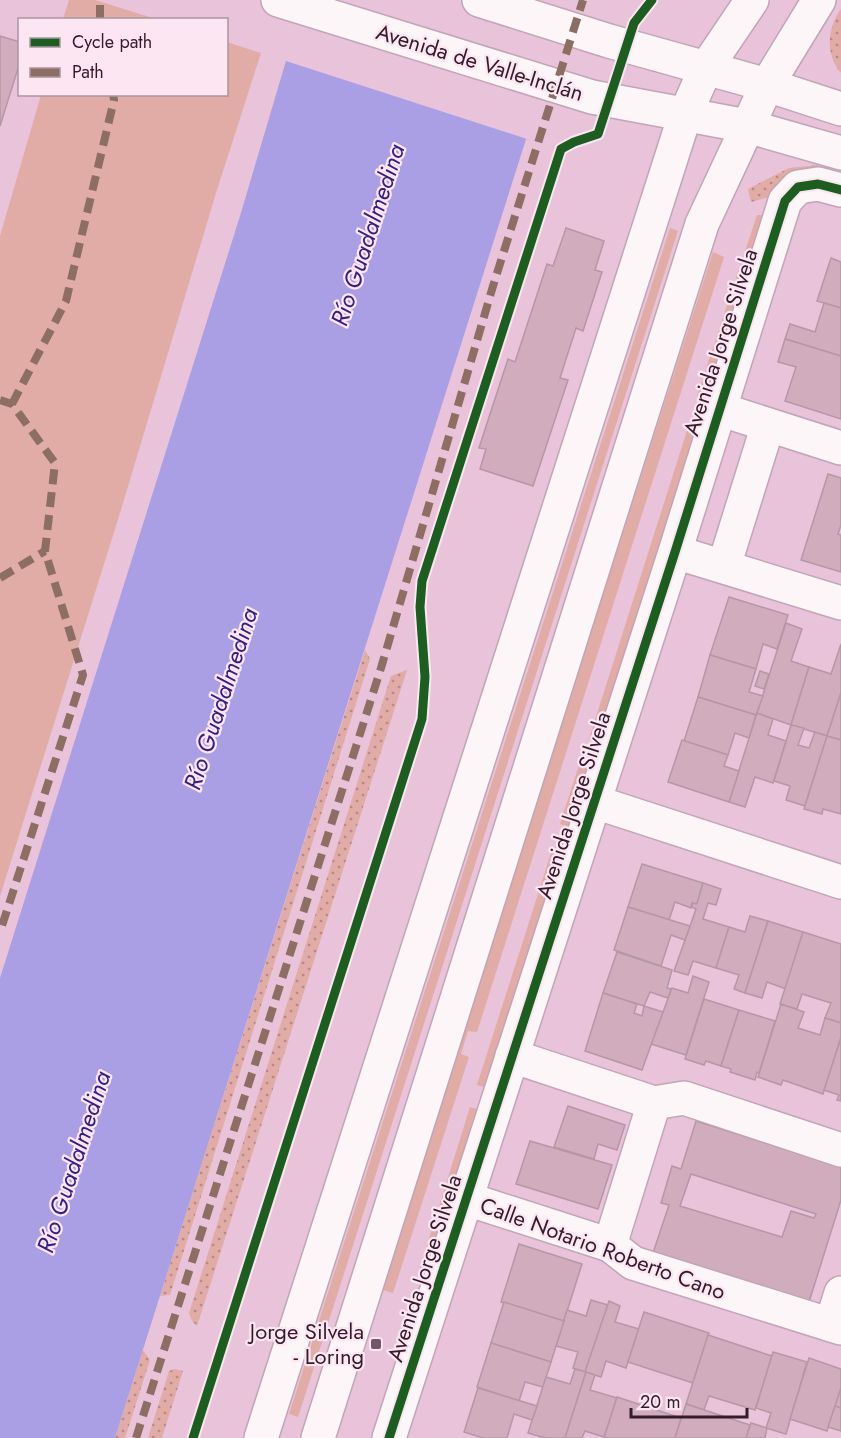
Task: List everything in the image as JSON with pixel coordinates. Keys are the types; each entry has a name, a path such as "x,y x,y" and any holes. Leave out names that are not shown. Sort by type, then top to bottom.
{"main road":[{"name":"Avenida de Valle-Inclán","path":"278,0 593,97 747,126 841,153"},
{"path":"479,0 841,109"},
{"path":"261,1438 685,115 706,68 752,0"},
{"path":"318,1438 702,224 767,85 819,0"},
{"name":"Avenida Jorge Silvela","path":"389,1438 595,802 785,201 798,187 818,184 841,190"},
{"path":"719,409 841,448"},
{"path":"724,566 768,425"},
{"path":"675,552 841,603"},
{"path":"595,802 841,882"},
{"path":"512,1056 654,1103 684,1098 841,1150"},
{"path":"610,1245 654,1103"},
{"name":"Calle Notario Roberto Cano","path":"467,1199 610,1245 633,1263 836,1327"},
{"path":"836,1327 841,1293"}],"shaded area":[{"path":"69,0 95,0 153,18 63,18"},
{"path":"841,9 841,73 832,58 830,41 833,24"},
{"path":"228,42 261,53 0,896 0,236 41,96 228,96"},
{"path":"818,165 820,174 790,176 777,184 770,197 751,202 748,189 789,168"},
{"path":"757,215 766,215 599,742 589,739 691,418 699,420 705,399 697,396"},
{"path":"670,228 678,231 298,1417 289,1414"},
{"path":"713,252 724,257 477,1032 468,1031 461,1054 469,1057 393,1293 380,1289"},
{"path":"365,650 370,659 170,1295 160,1296"},
{"path":"407,670 197,1326 189,1313 391,676"},
{"path":"580,762 591,766 487,1088 477,1085 553,847 562,849 569,827 560,824"},
{"path":"470,1107 480,1110 430,1276 419,1271"},
{"path":"143,1350 150,1360 125,1438 115,1438"},
{"path":"174,1369 183,1371 162,1438 148,1438 169,1371"}],"water":[{"name":"Río Guadalmedina","path":"304,0 570,0 115,1438 0,1438 0,978 240,216"}],"pier":[{"path":"301,0 573,0 530,140 283,60"}],"building":[{"path":"0,36 18,41 18,68 0,126"},
{"path":"566,228 604,241 595,270 602,272 583,331 576,328 560,378 568,380 533,486 480,469 486,449 479,448 508,359 515,362 547,264 553,266"},
{"path":"831,258 841,262 841,308 817,301"},
{"path":"824,303 841,308 841,356 785,339 790,324 815,332"},
{"path":"785,339 841,356 841,419 785,401 796,367 778,362"},
{"path":"828,474 841,478 841,525 838,534 841,535 841,572 801,560"},
{"path":"729,597 788,615 777,649 763,644 756,669 710,655"},
{"path":"786,623 802,629 791,661 809,667 791,725 757,713"},
{"path":"841,644 841,693 827,736 791,725 809,667 831,674"},
{"path":"710,655 756,669 749,692 763,696 756,715 698,697"},
{"path":"760,671 769,674 764,689 755,686"},
{"path":"841,693 841,740 827,736"},
{"path":"698,697 756,715 749,738 735,733 728,755 684,741"},
{"path":"757,713 773,719 768,735 786,741 773,783 755,777 745,807 729,802"},
{"path":"791,725 804,728 798,745 809,748 815,732 827,736 805,806 786,800 790,786 774,781"},
{"path":"827,736 841,740 841,814 823,809 822,814 804,809"},
{"path":"682,740 728,755 724,766 739,771 729,802 668,782"},
{"path":"642,864 703,883 697,904 692,903 691,908 675,902 669,920 628,907"},
{"path":"703,883 721,889 716,905 708,903 703,919 729,927 716,968 693,961 688,975 674,971 696,909 692,907 692,903 697,904"},
{"path":"628,907 690,926 685,940 671,935 661,966 614,950"},
{"path":"750,916 768,921 745,993 734,989 739,975 716,968 729,927 745,932"},
{"path":"768,921 803,932 786,989 767,982 762,998 745,993"},
{"path":"803,932 841,944 841,1023 825,1018 831,1003 802,994 797,1009 780,1004"},
{"path":"617,952 672,970 667,988 671,989 668,998 650,992 644,1006 603,993"},
{"path":"693,976 709,982 686,1055 651,1044 672,988 688,993"},
{"path":"603,993 637,1004 634,1013 642,1016 644,1006 663,1012 642,1070 585,1051"},
{"path":"704,999 739,1010 721,1066 706,1061 704,1065 685,1059"},
{"path":"781,1004 804,1012 798,1028 820,1035 825,1018 841,1023 841,1037 823,1094 783,1080 781,1085 758,1077"},
{"path":"739,1010 775,1021 755,1080 730,1072 731,1069 721,1066"},
{"path":"840,1041 841,1101 837,1100 839,1095 824,1090"},
{"path":"568,1106 625,1125 617,1150 598,1144 594,1159 554,1147"},
{"path":"696,1121 841,1167 841,1200 809,1302 653,1253 669,1205 661,1203 672,1166 681,1169","holes":["691,1174 816,1214 814,1218 791,1211 782,1237 680,1206"]},
{"path":"530,1141 612,1165 598,1209 516,1184"},
{"path":"519,1244 582,1264 564,1321 501,1302"},
{"path":"591,1300 608,1305 585,1372 573,1368 578,1352 556,1346 567,1310 586,1316"},
{"path":"609,1301 620,1306 615,1322 639,1329 626,1368 606,1361 601,1377 585,1372"},
{"path":"504,1302 564,1321 551,1362 491,1343"},
{"path":"644,1312 709,1333 693,1383 628,1362"},
{"path":"708,1335 772,1356 755,1410 709,1396 704,1410 686,1404"},
{"path":"491,1343 551,1362 543,1387 525,1382 519,1401 477,1387"},
{"path":"773,1352 807,1362 786,1434 766,1428 771,1413 756,1408"},
{"path":"809,1358 841,1369 841,1388 827,1431 790,1419"},
{"path":"575,1369 586,1372 565,1438 545,1438 528,1433 546,1377 570,1384"},
{"path":"586,1372 595,1375 590,1390 617,1398 604,1437 585,1431 582,1438 565,1438"},
{"path":"478,1388 537,1406 532,1420 514,1414 507,1438 483,1438 464,1432"},
{"path":"841,1388 841,1408 835,1406"},
{"path":"617,1397 681,1418 675,1438 604,1438"},
{"path":"686,1404 750,1425 746,1438 675,1438"},
{"path":"835,1406 841,1408 841,1431 828,1427"},
{"path":"751,1423 767,1428 765,1438 746,1438"}],"marked path":[{"path":"100,0 100,18"},
{"path":"136,1438 381,668 493,286 583,0"},
{"path":"12,404 66,301 113,96"},
{"path":"0,400 12,404 55,463 45,551 83,675 0,932"},
{"path":"0,578 45,551"}],"cycle path":[{"path":"193,1438 422,719 425,677 420,607 422,581 561,149 598,134 634,23 652,0"},
{"path":"389,1438 675,552 785,201 798,187 818,184 841,190"}],"place":[{"name":"Jorge Silvela - Loring","path":"376,1344"}]}
